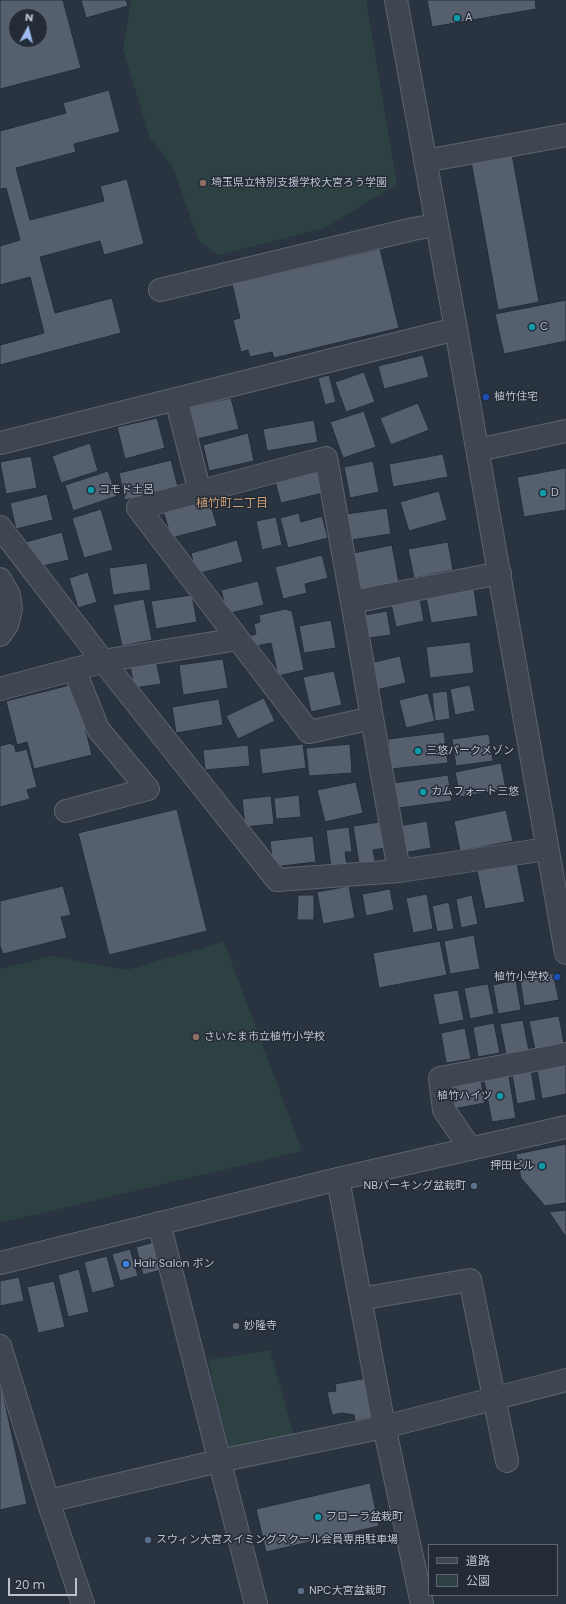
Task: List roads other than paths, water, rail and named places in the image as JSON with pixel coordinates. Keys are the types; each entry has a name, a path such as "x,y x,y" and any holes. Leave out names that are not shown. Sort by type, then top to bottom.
{"street":[{"path":"396,0 500,573 566,953"},
{"path":"425,161 566,135"},
{"path":"160,290 413,229 437,225"},
{"path":"0,443 456,329"},
{"path":"176,399 200,492"},
{"path":"478,450 566,431"},
{"path":"372,718 309,732 138,508 326,458 352,602 399,871"},
{"path":"0,527 103,661 277,880 399,871 547,849"},
{"path":"352,602 500,573"},
{"path":"0,579 9,595 10,609 7,625 0,635"},
{"path":"0,689 103,661 238,639"},
{"path":"66,811 148,789 98,729 74,669"},
{"path":"470,1148 444,1110 440,1078 566,1054"},
{"path":"0,1262 338,1179 566,1127"},
{"path":"338,1179 384,1427 422,1604"},
{"path":"160,1223 256,1604"},
{"path":"360,1299 470,1280 508,1461"},
{"path":"0,1346 48,1500 83,1604"},
{"path":"48,1500 219,1461 384,1427 566,1380"}],"place":[{"name":"A","path":"457,18"},
{"name":"埼玉県立特別支援学校大宮ろう学園","path":"203,183"},
{"name":"C","path":"532,327"},
{"name":"植竹住宅","path":"486,397"},
{"name":"コモド土呂","path":"91,490"},
{"name":"D","path":"543,493"},
{"name":"三悠パークメゾン","path":"418,751"},
{"name":"カムフォート三悠","path":"423,792"},
{"name":"植竹小学校","path":"557,977"},
{"name":"さいたま市立植竹小学校","path":"196,1037"},
{"name":"植竹ハイツ","path":"500,1096"},
{"name":"押田ビル","path":"542,1166"},
{"name":"NBパーキング盆栽町","path":"474,1186"},
{"name":"Hair Salon ボン","path":"126,1264"},
{"name":"妙隆寺","path":"236,1326"},
{"name":"フローラ盆栽町","path":"318,1517"},
{"name":"スウィン大宮スイミングスクール会員専用駐車場","path":"148,1540"},
{"name":"NPC大宮盆栽町","path":"301,1591"}],"district":[{"name":"植竹町二丁目","path":"232,504"}]}
